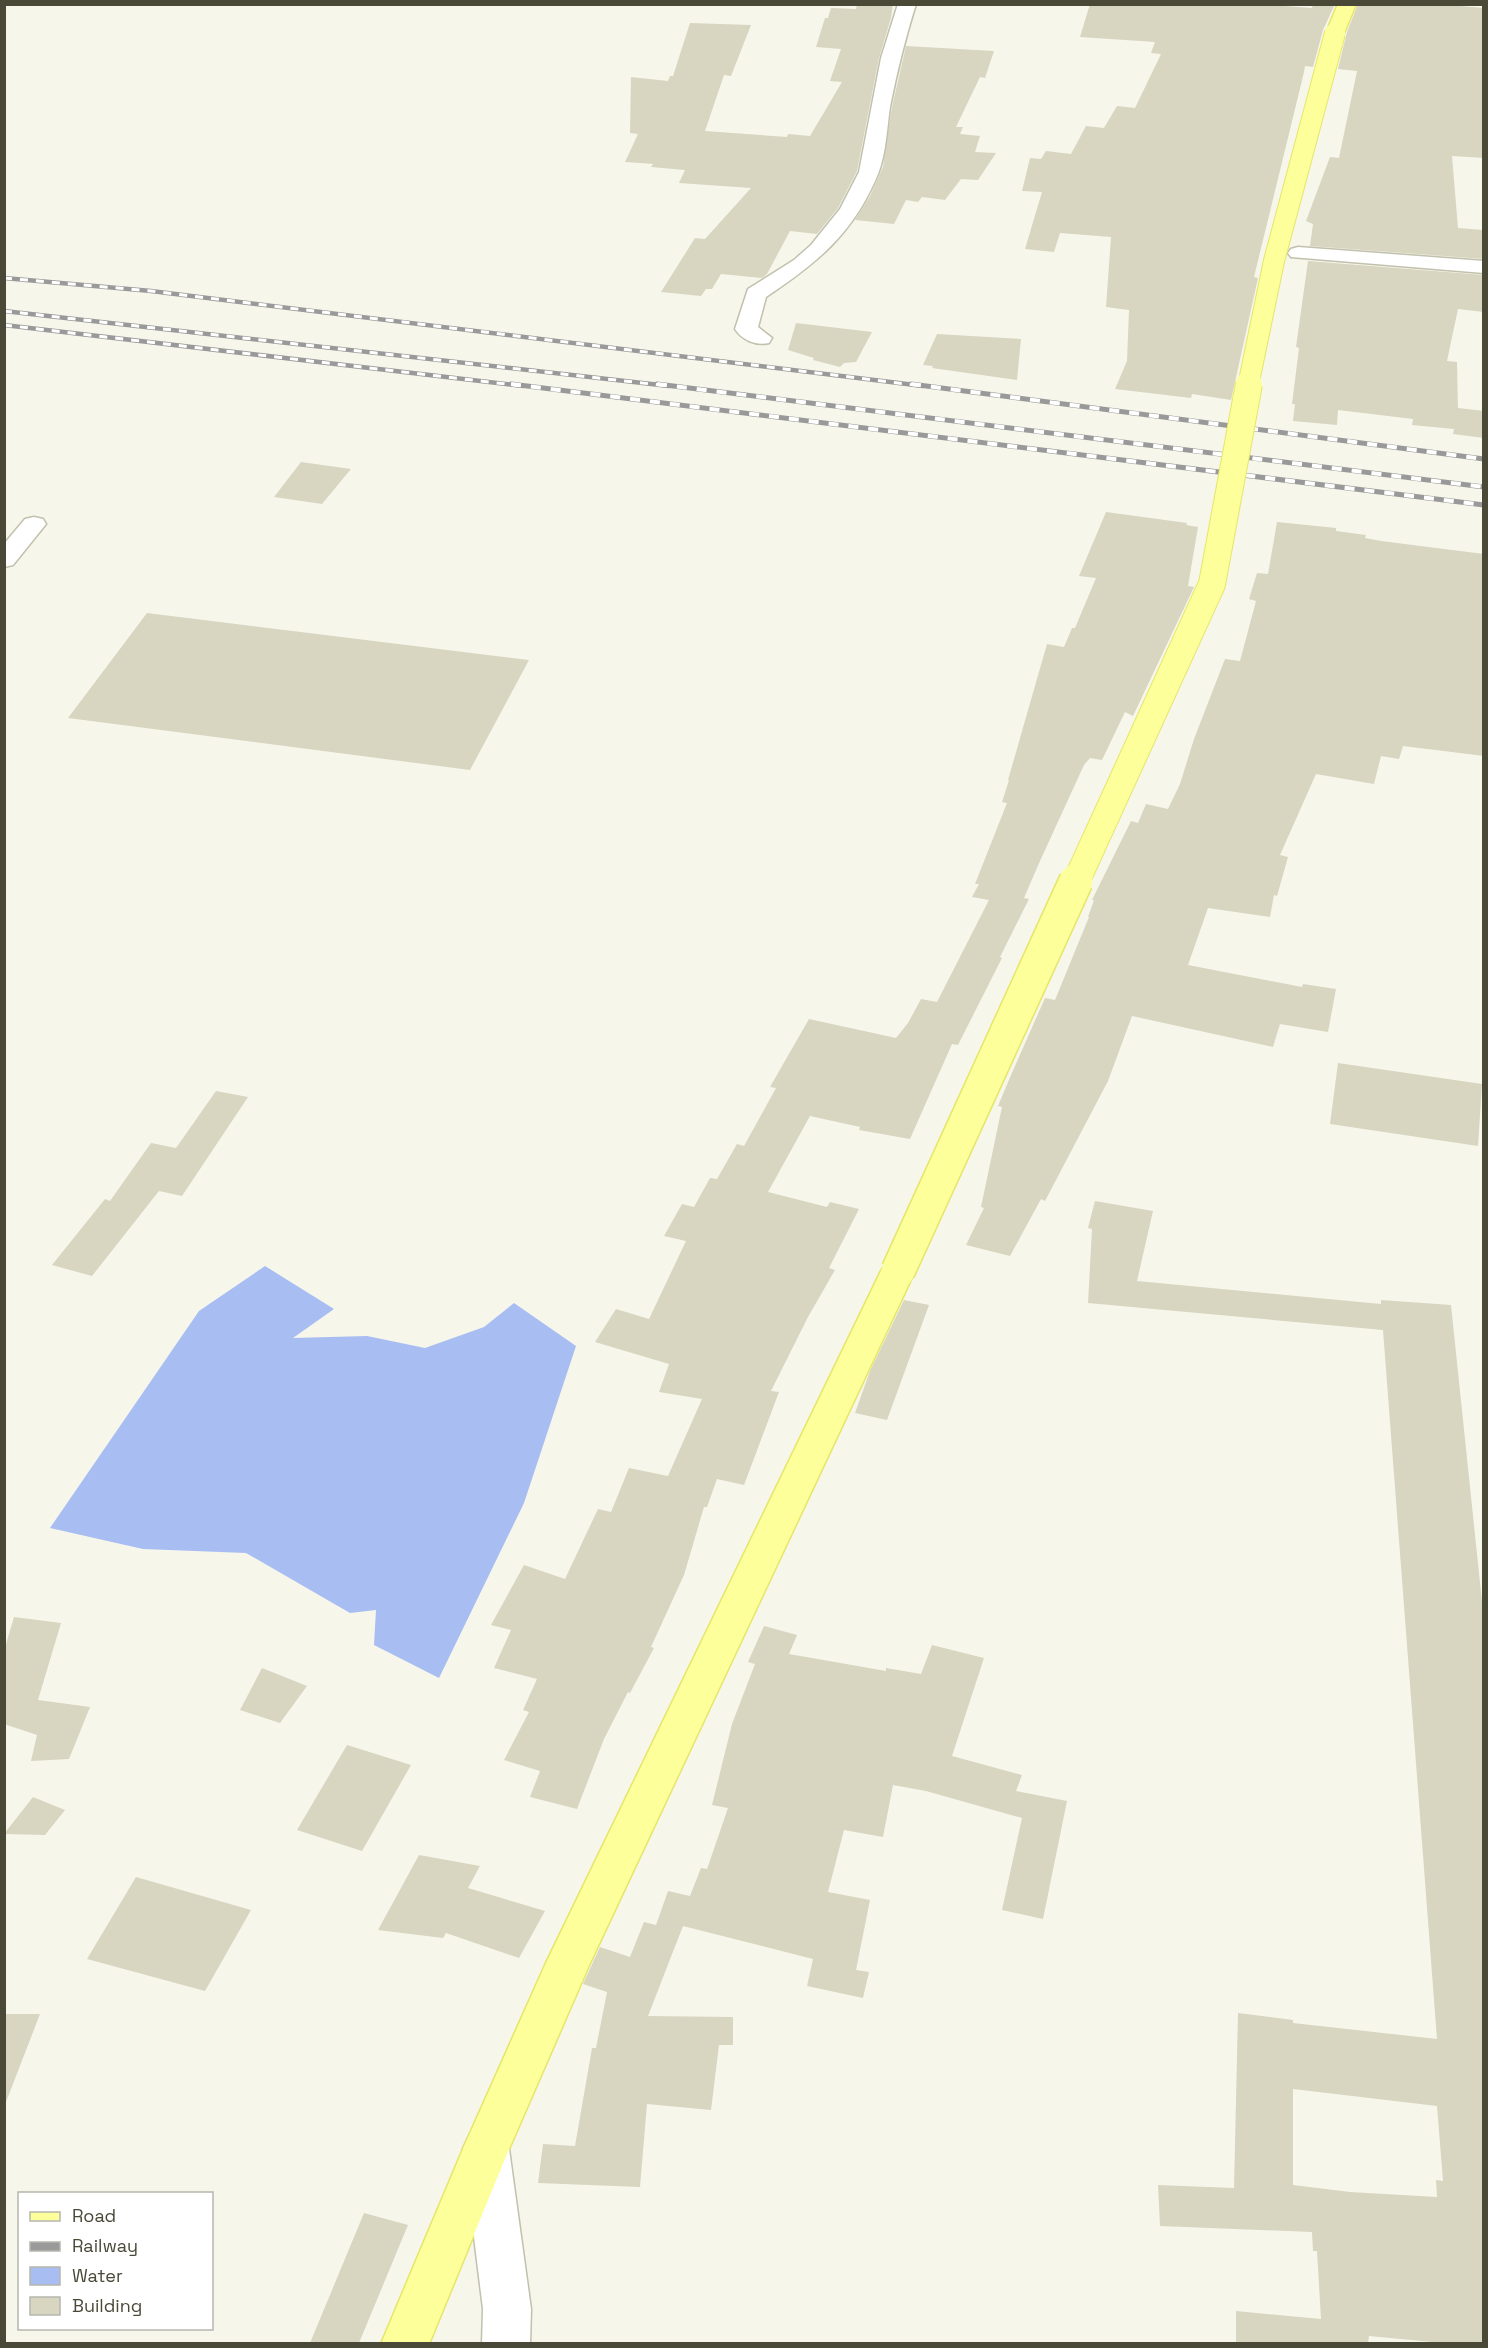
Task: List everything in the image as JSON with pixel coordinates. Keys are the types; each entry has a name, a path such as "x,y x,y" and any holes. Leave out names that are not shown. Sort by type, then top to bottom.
{"main road":[{"path":"405,2343 486,2149 568,1964 898,1271 1212,584 1244,406 1274,261 1335,33 1347,4"}],"street":[{"path":"761,338 746,329 756,294 793,271 818,249 844,218 869,172 890,58 907,4"},
{"path":"1299,253 1484,267"},
{"path":"4,560 34,524"},
{"path":"486,2149 507,2309 507,2343"}],"water":[{"path":"265,1266 334,1309 293,1338 367,1336 425,1348 484,1327 514,1303 576,1346 524,1503 439,1678 374,1645 376,1610 350,1613 246,1553 143,1549 50,1528 199,1311"}],"building":[{"path":"857,4 893,4 879,58 857,171 838,208 817,234 790,231 767,274 762,278 721,274 712,289 706,289 701,296 661,292 695,238 705,239 751,188 679,183 685,170 625,162 638,134 630,133 631,77 668,81 670,76 673,76 690,23 751,25 731,76 724,75 705,131 787,137 788,134 810,136 842,82 830,81 841,49 816,47 825,18 828,18 831,8 856,9"},
{"path":"1090,4 1257,4 1312,8 1313,4 1335,4 1323,30 1313,67 1305,66 1254,277 1258,278 1231,400 1192,394 1191,398 1115,389 1127,361 1129,310 1106,307 1111,237 1060,233 1054,252 1025,249 1042,192 1022,191 1030,158 1041,159 1046,151 1071,154 1086,126 1104,128 1117,106 1135,108 1161,54 1151,53 1155,42 1080,37"},
{"path":"1358,4 1461,4 1460,6 1484,8 1484,158 1452,156 1458,228 1484,230 1484,259 1310,246 1313,224 1306,221 1330,157 1339,158 1357,71 1338,69 1347,32"},
{"path":"906,46 994,51 985,78 980,77 956,127 963,127 960,134 980,136 975,152 996,153 978,180 961,179 945,200 922,197 918,202 906,200 894,224 855,220 870,196 883,167 892,107"},
{"path":"1308,261 1484,275 1484,312 1458,309 1447,361 1457,362 1458,410 1458,408 1484,411 1484,438 1453,434 1454,429 1412,425 1413,419 1338,410 1337,425 1293,421 1295,404 1292,404 1299,348 1296,347"},
{"path":"796,323 872,332 856,362 844,363 840,367 788,350"},
{"path":"937,334 1021,339 1017,380 923,365"},
{"path":"301,462 351,469 322,504 274,497"},
{"path":"1106,512 1187,523 1186,525 1198,527 1188,586 1194,587 1133,716 1125,712 1102,760 1090,758 1084,765 1024,898 1029,899 1000,957 1002,958 958,1045 952,1044 910,1139 859,1130 860,1127 810,1116 768,1192 827,1207 830,1202 859,1209 829,1268 835,1270 808,1317 771,1391 779,1392 744,1485 717,1479 707,1507 704,1507 684,1575 651,1647 654,1648 604,1739 577,1809 530,1797 540,1771 504,1760 529,1712 523,1710 537,1679 494,1668 511,1630 491,1625 524,1565 565,1579 598,1509 611,1512 629,1468 668,1476 702,1399 659,1392 669,1364 595,1342 616,1309 649,1319 686,1241 664,1236 682,1204 694,1207 710,1178 717,1179 737,1144 744,1146 776,1088 770,1087 809,1019 896,1038 908,1023 921,999 937,1002 989,900 972,897 979,884 975,884 1007,803 1002,802 1047,644 1064,647 1072,628 1075,628 1096,578 1079,576"},
{"path":"1277,522 1336,528 1336,531 1366,535 1365,538 1381,541 1484,554 1484,756 1403,746 1399,759 1381,756 1374,784 1316,774 1280,855 1288,857 1277,896 1274,895 1270,917 1208,908 1188,965 1302,987 1303,984 1336,989 1328,1032 1280,1024 1273,1047 1132,1016 1108,1081 1045,1201 1041,1199 1010,1256 966,1245 984,1208 981,1207 1002,1107 998,1106 1011,1075 1045,998 1055,1000 1089,917 1094,900 1092,900 1131,821 1138,823 1146,804 1168,809 1180,784 1194,739 1225,659 1240,661 1256,601 1249,599 1257,573 1268,574"},
{"path":"147,613 529,660 470,770 68,718"},
{"path":"1338,1063 1482,1084 1478,1146 1330,1124"},
{"path":"216,1091 248,1097 182,1196 159,1191 92,1276 52,1265 105,1199 110,1201 151,1143 176,1148"},
{"path":"1095,1201 1153,1211 1137,1281 1381,1304 1381,1300 1451,1305 1484,1621 1484,2343 1443,2343 1369,2336 1368,2343 1236,2343 1236,2311 1321,2319 1317,2251 1313,2251 1312,2232 1160,2226 1158,2185 1234,2188 1238,2013 1293,2020 1293,2023 1437,2039 1383,1330 1088,1303 1092,1229 1088,1228","holes":["1293,2089 1437,2106 1443,2181 1436,2180 1437,2197 1350,2192 1293,2185"]},
{"path":"904,1300 929,1305 887,1420 855,1413 870,1371"},
{"path":"14,1617 61,1623 38,1700 90,1707 69,1759 31,1761 37,1735 4,1724 4,1651"},
{"path":"764,1626 797,1635 789,1654 886,1671 886,1668 921,1674 932,1645 984,1658 952,1756 1022,1775 1016,1791 1067,1801 1043,1919 1002,1910 1022,1818 926,1791 893,1785 883,1837 844,1830 828,1892 870,1900 856,1970 869,1972 863,1998 807,1986 813,1959 683,1926 648,2016 733,2017 733,2045 719,2045 711,2110 647,2104 640,2187 538,2183 543,2144 575,2146 592,2048 596,2048 607,1992 583,1984 600,1947 630,1957 644,1922 656,1925 668,1891 690,1896 701,1868 707,1869 728,1808 712,1805 732,1724 755,1664 748,1662"},
{"path":"262,1668 307,1686 280,1723 240,1710"},
{"path":"347,1745 411,1765 362,1851 297,1830"},
{"path":"33,1797 65,1810 45,1835 4,1834"},
{"path":"419,1855 480,1866 468,1888 545,1911 519,1958 446,1933 443,1938 378,1930"},
{"path":"136,1877 251,1910 205,1991 87,1959"},
{"path":"4,2014 40,2014 6,2102 4,2101"},
{"path":"364,2213 408,2225 359,2343 310,2343"}],"railway":[{"path":"4,278 151,291 923,386"},
{"path":"4,311 669,386"},
{"path":"4,325 523,386"},
{"path":"511,384 1484,505"},
{"path":"657,384 1484,487"},
{"path":"911,384 1484,459"}]}
